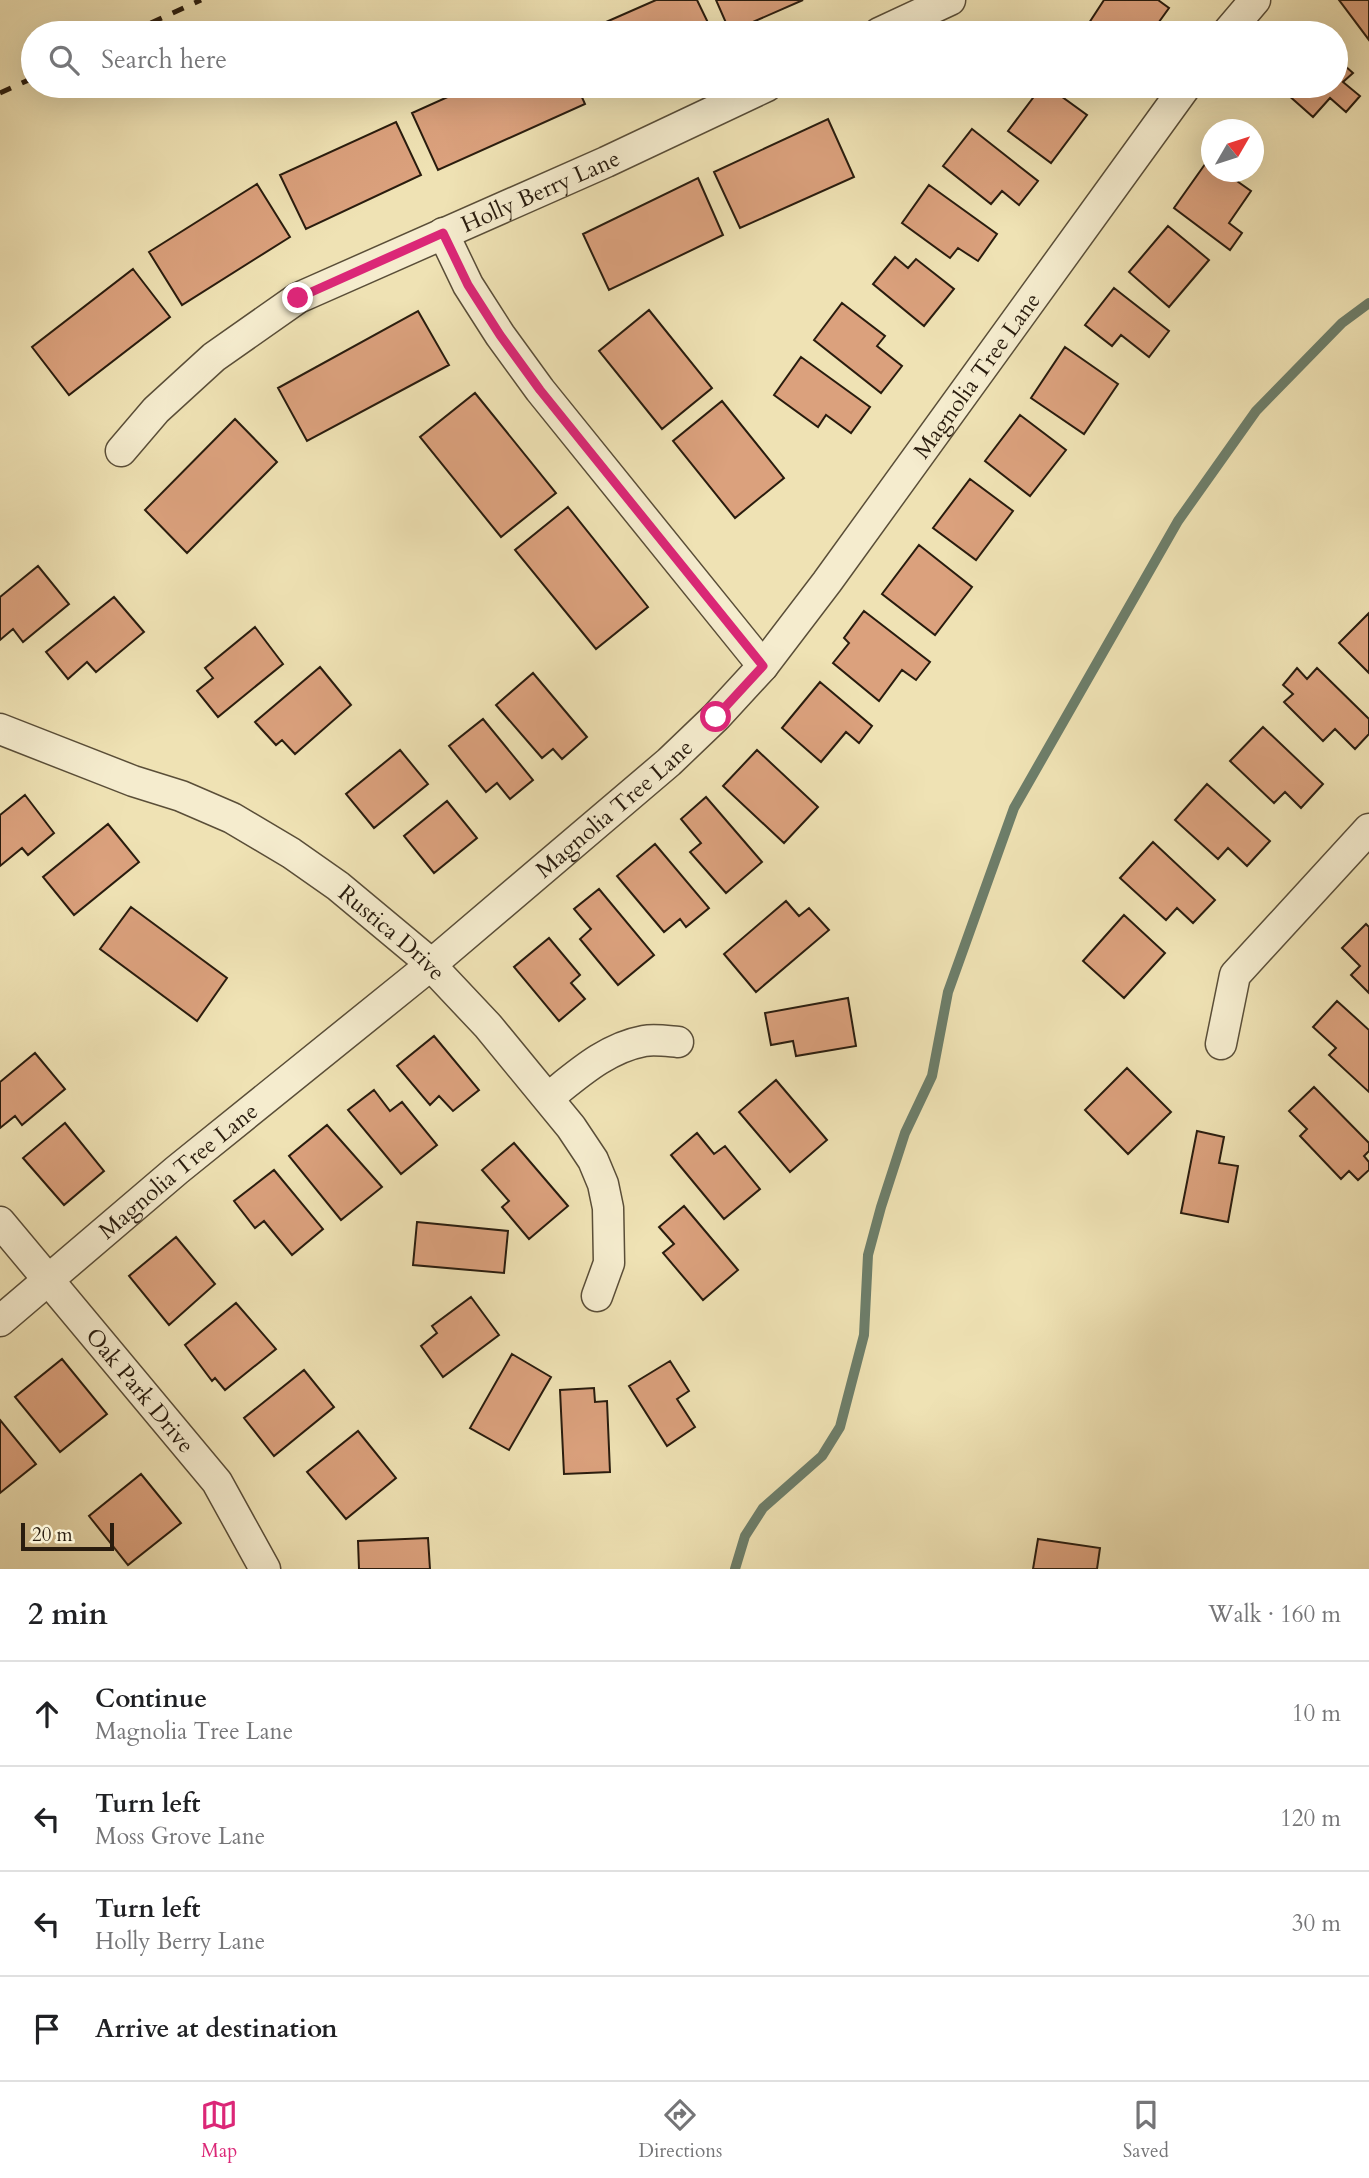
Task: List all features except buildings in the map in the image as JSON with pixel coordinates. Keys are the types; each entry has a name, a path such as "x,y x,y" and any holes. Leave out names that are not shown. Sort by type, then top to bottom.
{"street":[{"path":"905,21 950,0"},
{"path":"1237,21 1255,0"},
{"name":"Holly Berry Lane","path":"121,451 156,411 214,357 298,298 606,162 742,98"},
{"name":"Magnolia Tree Lane","path":"0,1321 177,1170 430,964 669,762 716,717 763,666 835,571 1177,98"},
{"path":"443,233 468,285 540,390 763,666"},
{"name":"Rustica Drive","path":"0,729 99,768 181,796 232,818 291,853 338,886 430,964 471,1006 548,1098 593,1160 603,1184 608,1208 609,1264 597,1296"},
{"path":"1222,1044 1235,975 1369,829"},
{"path":"548,1098 601,1057 623,1046 646,1040 678,1042"},
{"name":"Oak Park Drive","path":"0,1222 217,1482 265,1569"}],"waterway":[{"path":"735,1569 745,1536 763,1508 822,1456 840,1427 864,1335 868,1255 881,1207 905,1133 932,1076 948,992 1014,808 1178,521 1256,411 1342,323 1369,303"}],"railway":[{"path":"155,21 201,0"},
{"path":"0,93 21,83"}],"route":[{"path":"298,298 443,233 468,285 540,390 763,666 716,717"}]}
